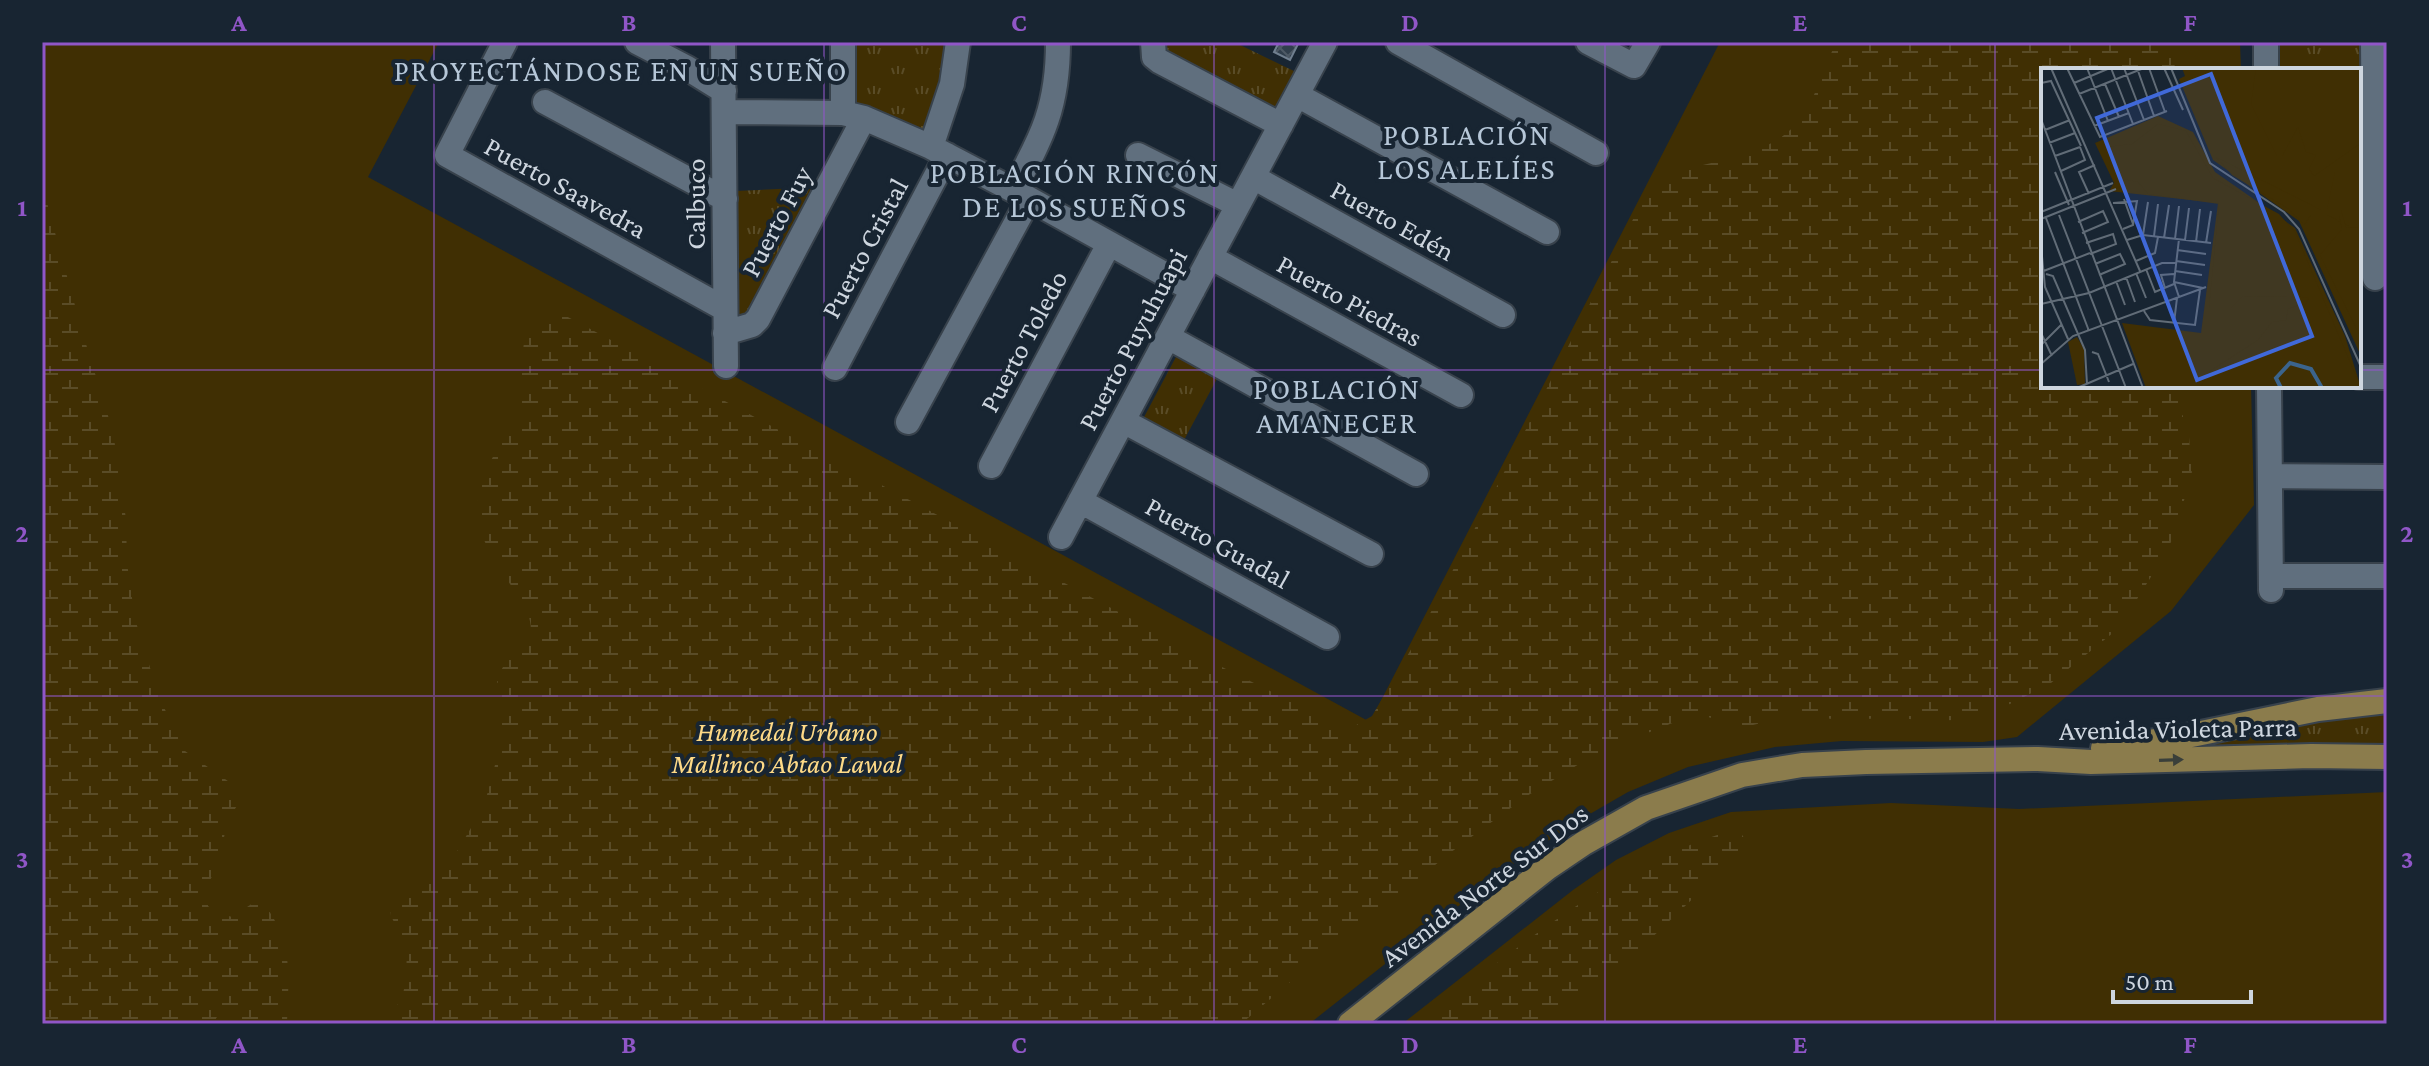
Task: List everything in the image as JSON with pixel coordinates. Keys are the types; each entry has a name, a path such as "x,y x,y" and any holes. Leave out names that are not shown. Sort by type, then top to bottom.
{"main road":[{"name":"Avenida Violeta Parra","path":"2038,759 2172,739 2318,709 2387,701"},
{"name":"Avenida Violeta Parra","path":"2038,759 2091,762 2387,757"},
{"name":"Avenida Norte Sur Dos","path":"1350,1024 1547,868 1613,825 1667,800 1742,775 1802,765 2038,759"}],"street":[{"name":"Puerto Saavedra","path":"505,42 447,155 725,321"},
{"path":"637,42 687,68 724,102 854,116 939,151 1193,290"},
{"name":"Calbuco","path":"723,42 726,366"},
{"path":"843,42 854,116"},
{"name":"Puerto Cristal","path":"835,368 939,151 958,42"},
{"path":"908,422 1021,194 1053,106 1058,42"},
{"path":"1153,42 1154,57 1159,61 1281,125"},
{"name":"Puerto Puyuhuapi","path":"1061,537 1325,42"},
{"path":"1398,42 1596,153"},
{"path":"1588,42 1634,66 1648,42"},
{"path":"2266,42 2266,68"},
{"path":"2373,42 2380,82 2381,182 2374,278"},
{"path":"1297,95 1547,232"},
{"path":"545,102 725,199"},
{"name":"Puerto Fuy","path":"725,321 752,325 758,319 854,116"},
{"path":"1138,155 1238,205"},
{"name":"Puerto Edén","path":"1253,177 1503,315"},
{"name":"Puerto Toledo","path":"991,466 1109,244"},
{"name":"Puerto Piedras","path":"1210,257 1461,395"},
{"path":"1168,337 1416,474"},
{"path":"2361,377 2387,377"},
{"path":"2269,388 2271,583 2387,576"},
{"path":"1123,421 1371,554"},
{"path":"2270,476 2387,477"},
{"name":"Puerto Guadal","path":"1080,501 1327,637"}],"green space":[{"name":"Humedal Urbano Mallinco Abtao Lawal","path":"42,42 439,42 368,177 1370,722 1720,42 2240,42 2241,68 2041,68 2041,388 2251,388 2254,505 2171,611 2017,737 1983,742 1842,741 1775,747 1688,767 1628,792 1576,822 1499,874 1309,1024 42,1024"},
{"path":"848,42 953,42 924,132 855,105"},
{"path":"1158,42 1234,42 1296,72 1275,110 1166,57"},
{"name":"Humedal Urbano Mallinco Abtao Lawal","path":"1836,42 2179,42 2174,68 2041,68 2041,388 2175,388 2189,437 2192,475 2169,548 2119,628 2051,683 2010,704 1953,720 1892,717 1842,721 1789,711 1769,721 1745,727 1704,716 1680,720 1635,738 1584,761 1527,796 1318,958 1241,1024 378,1024 384,1014 401,1003 406,980 407,948 391,916 390,903 404,889 439,874 449,865 484,806 499,750 501,729 497,678 510,654 531,635 525,608 485,543 480,529 478,501 494,455 523,418 520,373 525,335 541,316 566,316 1208,660 1318,715 1353,727 1372,716 1413,646 1652,182 1771,143 1788,132 1803,116"},
{"path":"2277,42 2368,42 2369,203 2361,203 2361,68 2277,68"},
{"path":"42,172 48,207 113,432 126,519 127,563 135,619 159,697 185,751 235,786 238,804 227,822 219,863 208,884 208,906 232,917 253,903 264,904 281,933 288,962 287,1024 248,1024 238,1016 227,1014 218,1015 213,1024 42,1024"},
{"path":"820,187 758,309 739,318 736,315 735,191"},
{"path":"1177,355 1219,375 1183,442 1143,419"},
{"path":"2387,708 2387,746 2217,746 2212,742"},
{"path":"2387,792 2387,1024 1402,1024 1616,860 1669,833 1731,812 1891,803 2019,809"},
{"path":"1736,829 1743,836 1746,848 1642,947 1551,1024 1420,1024 1531,938 1609,886 1692,844"}],"building":[{"path":"1279,42 1299,42 1290,60 1274,52"}],"district":[{"name":"PROYECTÁNDOSE EN UN SUEÑO","path":"621,71"},
{"name":"POBLACIÓN LOS ALELÍES","path":"1467,152"},
{"name":"POBLACIÓN RINCÓN DE LOS SUEÑOS","path":"1075,190"},
{"name":"POBLACIÓN AMANECER","path":"1337,406"}]}
